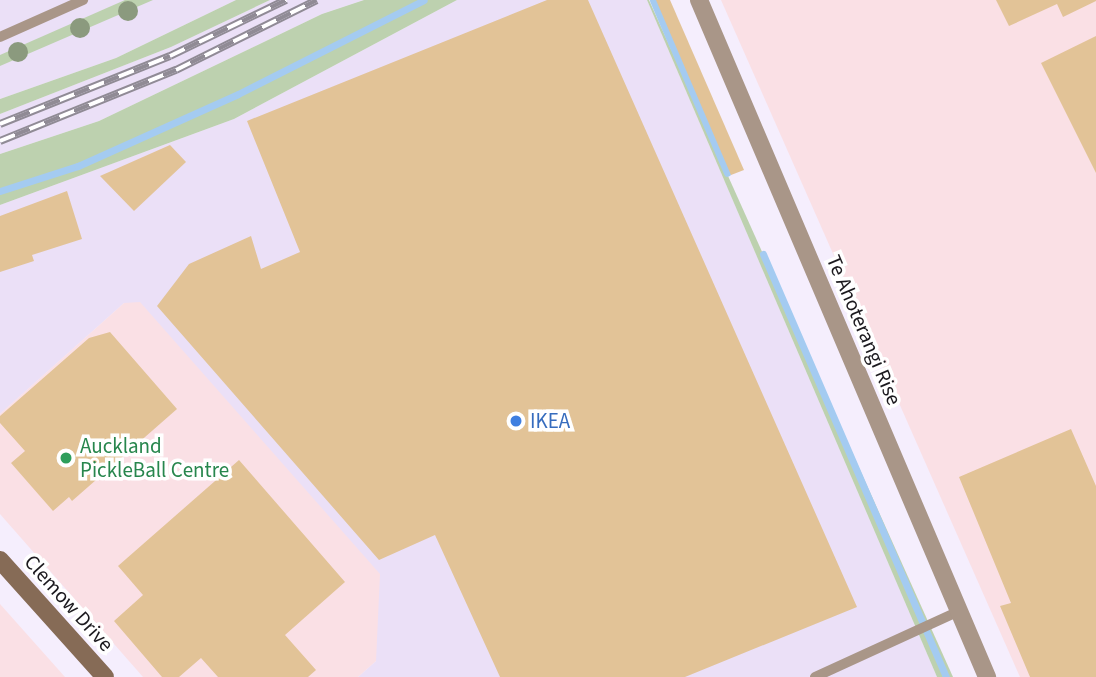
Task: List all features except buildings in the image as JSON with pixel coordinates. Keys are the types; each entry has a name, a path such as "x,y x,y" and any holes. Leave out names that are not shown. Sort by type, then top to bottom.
{"main road":[{"name":"Clemow Drive","path":"0,560 104,677"}],"street":[{"name":"Te Ahoterangi Rise","path":"699,0 987,677"}],"lane":[{"path":"0,37 83,0"},
{"path":"815,677 959,611"}],"shaded area":[{"path":"0,0 236,0 116,58 0,99"},
{"path":"270,0 364,0 322,14 99,121 0,154 0,114 171,47"},
{"name":"IKEA","path":"457,0 647,0 937,677 358,677 376,661 124,303 0,414 0,205 234,119"},
{"path":"721,0 1096,0 1096,677 1020,677"},
{"path":"140,302 380,574 376,661 358,677 143,677 0,514 0,414 124,303"},
{"path":"0,604 65,677 0,677"}],"green space":[{"path":"125,0 153,0 0,66 0,55"},
{"path":"236,0 270,0 171,47 0,114 0,99 116,58"},
{"path":"364,0 457,0 234,119 0,205 0,154 99,121 322,14"},
{"path":"649,0 953,677 937,677"}],"waterway":[{"path":"0,191 78,166 238,94 424,0"},
{"path":"653,0 727,173"},
{"path":"763,254 946,677"}],"railway":[{"path":"0,124 170,56 286,0"},
{"path":"0,141 176,70 317,0"}],"place":[{"name":"IKEA","path":"516,421"},
{"name":"Auckland PickleBall Centre","path":"66,458"}]}
